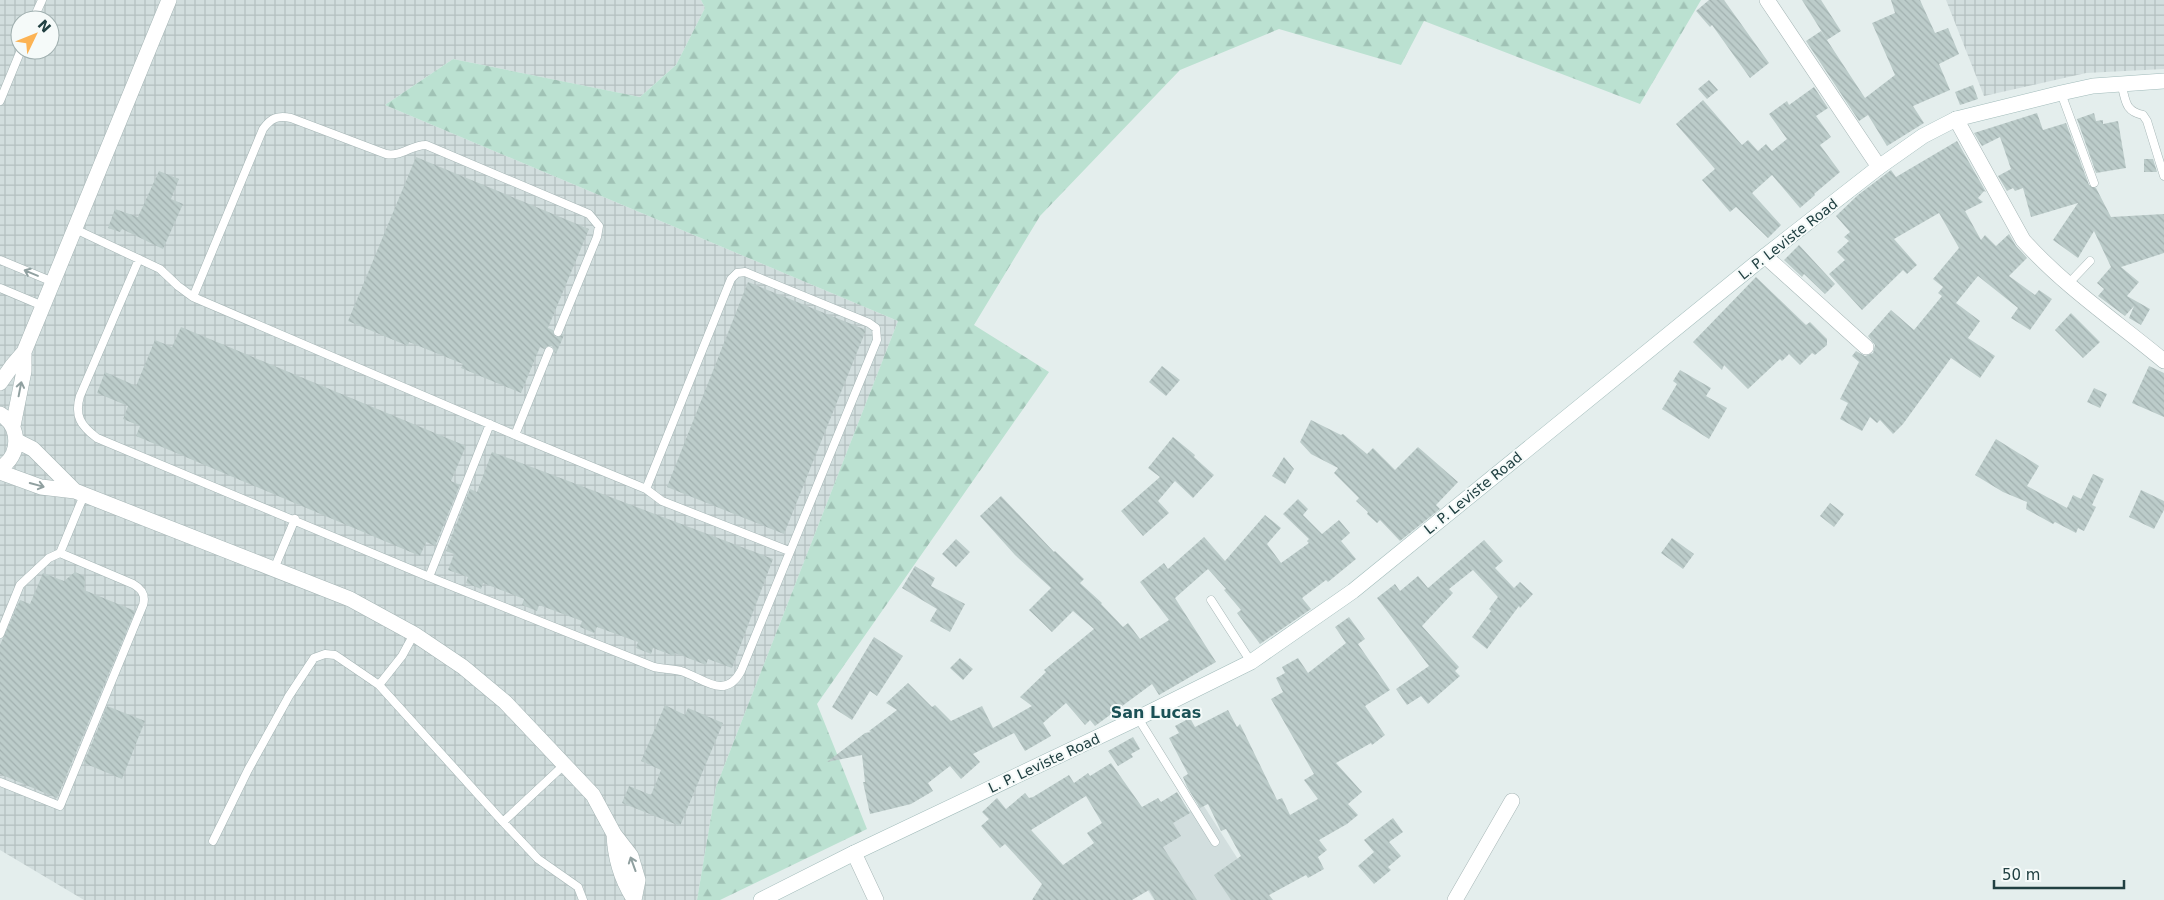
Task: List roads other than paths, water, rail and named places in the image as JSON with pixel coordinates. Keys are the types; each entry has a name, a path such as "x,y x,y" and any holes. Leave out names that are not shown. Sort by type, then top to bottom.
{"street":[{"path":"0,383 24,352 169,0"},
{"path":"1767,0 1879,167"},
{"name":"L. P. Leviste Road","path":"761,900 854,853 1251,662 1353,591 1765,256 1879,167 1923,136 1956,119 2061,93 2093,86 2164,81"},
{"path":"1956,119 2023,240 2069,283 2164,361"},
{"path":"1765,256 1866,347"},
{"path":"0,468 9,461 14,453 24,371 24,352"},
{"path":"0,414 6,417 15,433 80,493"},
{"path":"0,472 41,487 80,493 350,599 414,634 463,667 492,691 598,803 614,834 616,861 634,900"},
{"path":"1455,900 1512,801"},
{"path":"854,853 876,900"}],"lane":[{"path":"0,101 17,60"},
{"path":"2121,83 2128,110 2143,115 2147,121 2164,176"},
{"path":"2061,93 2094,183"},
{"path":"193,297 263,129 274,118 282,116 386,154 396,155 412,146 426,145 590,214 599,226 597,237 558,332"},
{"path":"75,229 160,269 193,297 646,489 662,501 789,551"},
{"path":"139,258 77,407 78,419 85,429 97,438 428,576 654,667 679,671 721,687 732,684 741,671 877,340 876,328 869,322 745,272 737,273 731,279 646,489"},
{"path":"0,260 53,282"},
{"path":"2069,283 2090,262"},
{"path":"0,288 43,306"},
{"path":"515,435 549,351"},
{"path":"428,576 490,424"},
{"path":"0,634 20,585 49,558 60,553 80,493"},
{"path":"274,569 295,519"},
{"path":"0,782 60,806 144,601 144,595 136,586 60,553"},
{"path":"1211,600 1251,662"},
{"path":"379,685 402,656 414,634"},
{"path":"213,841 248,770 284,704 314,658 325,654 335,655 379,685 538,859 578,887 583,900"},
{"path":"1138,718 1215,842"},
{"path":"503,822 564,765"}],"district":[{"name":"San Lucas","path":"1156,712"}]}
